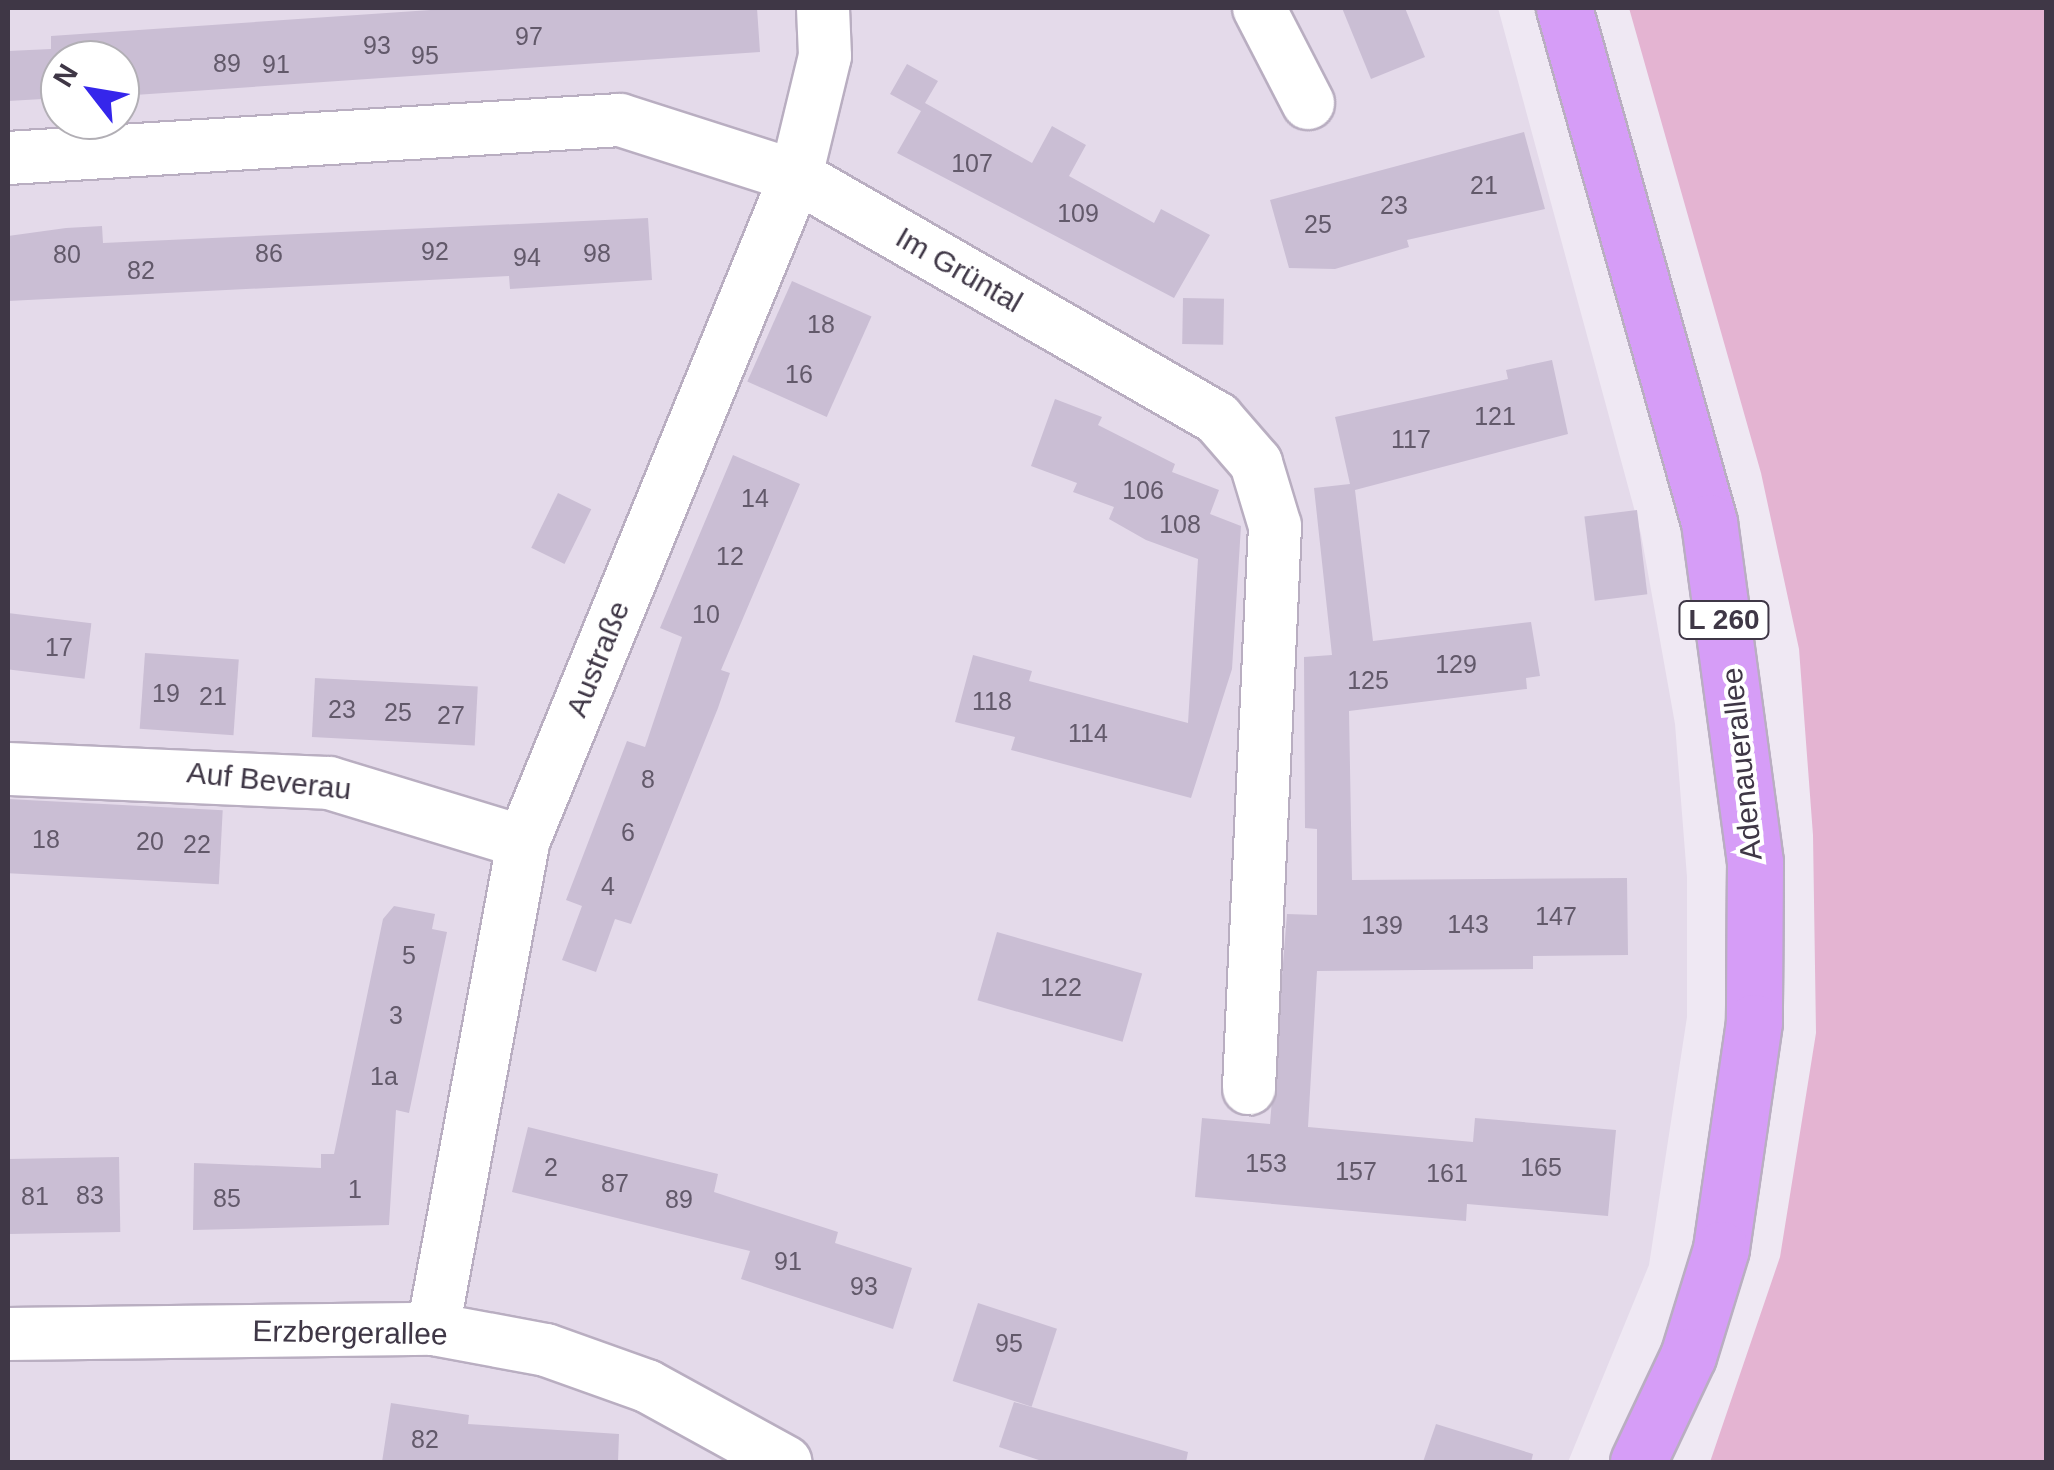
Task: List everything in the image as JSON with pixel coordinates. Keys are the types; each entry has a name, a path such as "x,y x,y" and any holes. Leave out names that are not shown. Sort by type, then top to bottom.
{"main road":[{"name":"Adenauerallee","path":"1564,8 1708,522 1755,862 1754,1022 1721,1249 1688,1356 1638,1462"}],"street":[{"name":"Austraße","path":"433,1329 523,842 796,176 825,56 823,8"},
{"path":"1259,8 1308,102"},
{"name":"Im Grüntal","path":"8,158 620,120 796,176 1217,418 1256,463 1275,526 1248,1088"},
{"name":"Auf Beverau","path":"8,769 329,783 523,842"},
{"name":"Erzbergerallee","path":"8,1334 433,1329 546,1350 646,1386 785,1462"}],"shaded area":[{"path":"8,8 1498,8 1641,534 1675,724 1687,877 1687,1017 1649,1265 1568,1462 8,1462"},
{"path":"1629,8 2046,8 2046,1462 1710,1462 1780,1257 1816,1033 1813,835 1799,649 1761,473"}],"building":[{"path":"460,8 757,8 760,52 140,95 140,40 51,40 51,36"},
{"path":"1342,8 1405,8 1425,57 1371,79"},
{"path":"40,50 40,99 8,101 8,51"},
{"path":"907,64 938,81 925,103 1032,163 1052,126 1086,145 1069,176 1154,223 1161,209 1210,235 1174,298 897,153 921,111 890,94"},
{"path":"1524,132 1545,209 1407,240 1409,247 1335,269 1289,268 1270,200"},
{"path":"648,218 652,280 510,289 509,276 8,301 8,236 66,228 102,226 103,243"},
{"path":"792,281 871,316 827,417 747,381"},
{"path":"1183,298 1224,299 1223,345 1182,344"},
{"path":"1552,360 1568,434 1355,490 1373,641 1531,622 1540,676 1526,678 1527,689 1349,711 1352,880 1627,878 1628,955 1533,956 1533,969 1317,971 1308,1127 1473,1142 1475,1118 1616,1130 1608,1216 1467,1204 1466,1221 1195,1197 1202,1118 1270,1124 1287,914 1317,915 1317,829 1305,828 1304,657 1332,655 1314,488 1350,484 1335,417 1508,379 1506,370"},
{"path":"1055,399 1102,417 1098,425 1175,464 1172,472 1219,490 1210,514 1241,526 1232,669 1191,798 1011,750 1015,737 955,722 973,655 1032,671 1029,681 1188,723 1198,559 1146,540 1109,519 1114,507 1073,492 1077,483 1031,466"},
{"path":"733,455 800,484 721,670 730,673 718,708 631,924 615,919 596,972 562,960 582,906 566,900 627,741 645,747 682,637 660,628"},
{"path":"558,493 591,509 565,564 531,548"},
{"path":"1637,510 1647,594 1595,601 1584,516"},
{"path":"8,613 91,623 85,679 8,669"},
{"path":"145,653 239,660 233,735 140,729"},
{"path":"315,678 478,687 475,745 312,737"},
{"path":"8,799 223,810 219,884 8,873"},
{"path":"394,906 435,914 432,929 447,932 409,1113 396,1110 389,1225 193,1230 194,1163 321,1168 321,1154 334,1154 383,919"},
{"path":"997,932 1142,974 1123,1042 977,1000"},
{"path":"528,1127 718,1174 714,1192 838,1232 835,1243 912,1268 893,1329 741,1279 750,1251 512,1192"},
{"path":"119,1157 120,1232 9,1234 8,1159"},
{"path":"978,1303 1057,1329 1032,1407 953,1381"},
{"path":"1014,1402 1188,1452 1186,1462 1045,1462 999,1447"},
{"path":"391,1403 469,1415 468,1424 619,1434 618,1462 382,1462"},
{"path":"1436,1424 1533,1454 1531,1462 1423,1462"}]}
